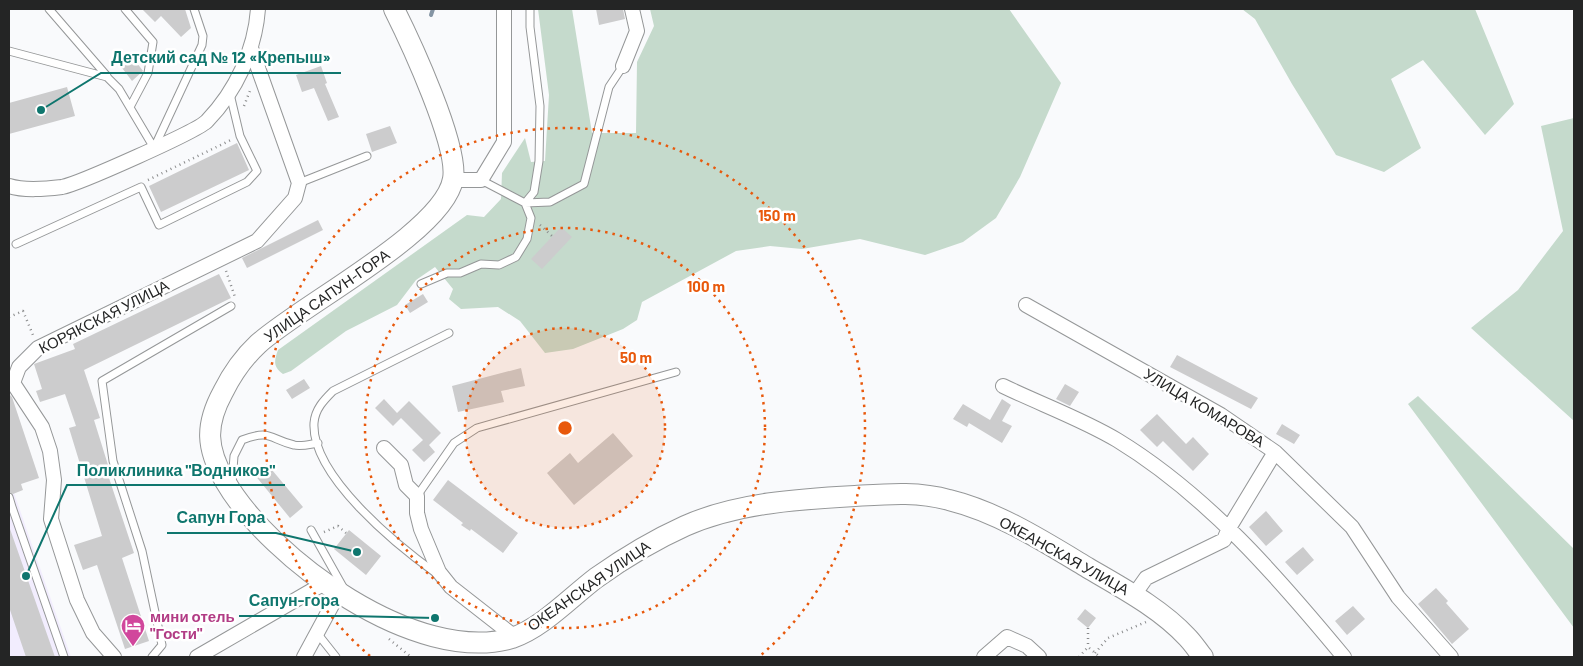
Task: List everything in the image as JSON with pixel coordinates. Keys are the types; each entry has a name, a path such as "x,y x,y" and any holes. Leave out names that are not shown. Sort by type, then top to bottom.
{"main road":[{"path":"394,9 443,126 451,152 453,180"},
{"name":"УЛИЦА САПУН-ГОРА","path":"453,180 435,213 394,248 282,325 240,363 211,413 209,425 210,440 215,460 232,491 259,527 337,593 389,622 406,629 450,641 492,642"},
{"name":"ОКЕАНСКАЯ УЛИЦА","path":"492,642 515,637 551,615 595,579 647,545 690,524 737,509 813,498 906,493 948,499 994,516 1049,544 1134,595 1186,635 1203,657"}],"street":[{"path":"9,186 19,189 63,187 154,148 206,123 230,94 251,48 258,9"},
{"path":"453,180 481,180 504,142 504,9"},
{"path":"623,66 637,31 632,9"},
{"path":"251,48 299,183"},
{"name":"КОРЯКСКАЯ УЛИЦА","path":"114,657 93,633 76,600 51,519 54,480 50,451 42,426 11,386 19,368 38,348 257,240 296,198 299,183"},
{"name":"УЛИЦА КОМАРОВА","path":"1026,305 1221,415 1275,452 1352,527 1398,597 1451,657"},
{"path":"1003,386 1116,439 1182,484 1229,528 1297,600 1344,657"},
{"path":"384,448 401,465 406,485 417,496 418,516 424,539 442,577 515,637"},
{"path":"1134,595 1146,578 1224,540 1229,528 1275,452"},
{"path":"304,657 337,593"},
{"path":"197,657 337,593"},
{"path":"984,657 1007,637 1028,646 1039,657"}],"lane":[{"path":"49,9 119,89 154,148"},
{"path":"125,9 153,42 148,74 130,107"},
{"path":"154,148 202,45 203,36 194,9"},
{"path":"525,203 534,192 539,162 540,106 530,26 530,9"},
{"path":"9,51 107,77"},
{"path":"481,180 525,203 550,202 584,184 609,87 623,66"},
{"path":"16,244 141,188 159,225 246,182 257,171 240,136 230,94"},
{"path":"299,183 367,156"},
{"path":"421,284 447,272 460,272 481,264 500,265 516,257 527,239 531,218 525,203"},
{"path":"152,657 162,644 142,551 113,461 102,381 231,306"},
{"path":"442,577 404,550 348,497 328,466 318,443 314,424 319,406 333,390 449,333"},
{"path":"417,496 451,446 462,436 477,428 676,372"},
{"path":"232,491 234,456 242,440 259,434 278,438 295,446 318,443"},
{"path":"9,497 10,508 64,657"},
{"path":"311,530 337,593"},
{"path":"317,633 336,657"}],"path":[{"path":"245,111 244,104 259,70"},
{"path":"141,188 143,182 240,136"},
{"path":"531,218 552,236"},
{"path":"222,258 236,301 231,306"},
{"path":"9,317 23,311 38,348"},
{"path":"325,532 338,526 346,533"},
{"path":"1095,653 1108,638 1150,620"},
{"path":"1079,657 1088,647 1088,628"},
{"path":"1088,647 1100,657"}],"shaded area":[{"path":"14,493 71,657 9,657 9,495"}],"green space":[{"path":"538,9 572,9 592,133 636,133 637,62 654,26 650,9 1009,9 1061,83 1020,177 996,218 963,242 925,255 860,239 802,249 770,246 736,251 642,302 637,320 623,329 573,349 545,353 520,321 498,307 461,309 449,299 453,289 435,267 416,280 397,305 346,331 291,371 283,374 277,369 275,364 278,350 467,215 484,217 501,199 502,173 525,138 531,162 545,161 549,95"},
{"path":"1242,9 1475,9 1514,104 1485,135 1423,60 1391,79 1421,148 1384,172 1336,155 1255,19"},
{"path":"1574,118 1574,421 1471,328 1518,290 1563,231 1541,126"},
{"path":"1418,396 1574,549 1574,628 1408,404"}],"building":[{"path":"142,9 185,9 191,28 181,37 161,16 155,22"},
{"path":"596,9 623,9 625,19 599,25"},
{"path":"131,55 143,71 132,81 119,64"},
{"path":"321,66 327,83 325,84 339,117 328,121 314,88 302,92 296,75"},
{"path":"67,87 75,116 9,134 9,103"},
{"path":"390,126 397,143 372,152 366,134"},
{"path":"237,143 249,170 161,212 149,186"},
{"path":"318,220 323,230 247,268 242,258"},
{"path":"561,227 572,237 542,269 531,259"},
{"path":"219,274 231,298 84,370 100,418 94,420 108,465 105,466 134,553 122,558 149,641 125,649 97,565 83,570 74,545 102,536 69,428 76,426 65,394 40,402 36,391 42,389 34,364 75,349 73,344"},
{"path":"423,294 428,302 410,313 405,305"},
{"path":"1177,355 1258,398 1251,409 1170,367"},
{"path":"521,368 525,386 501,391 504,402 458,412 452,386"},
{"path":"304,379 310,388 292,399 286,390"},
{"path":"1065,384 1079,392 1070,406 1056,399"},
{"path":"9,394 12,397 39,478 21,484 23,490 13,494 9,492"},
{"path":"384,399 397,413 409,401 441,433 429,445 435,452 424,462 412,450 423,440 401,418 393,426 375,408"},
{"path":"1002,399 1011,405 1002,421 1012,426 1002,443 969,423 967,427 953,419 963,404 990,420"},
{"path":"1157,414 1186,444 1193,437 1209,454 1193,471 1163,441 1157,447 1140,430"},
{"path":"1282,424 1300,435 1294,444 1276,434"},
{"path":"613,433 633,456 574,505 547,473 570,453 578,463"},
{"path":"267,464 303,507 290,518 254,474"},
{"path":"448,480 518,533 503,553 471,529 470,531 461,525 463,523 433,500"},
{"path":"1266,511 1283,531 1266,546 1249,527"},
{"path":"9,529 55,657 26,657 9,607"},
{"path":"349,530 381,556 366,575 334,549"},
{"path":"1303,547 1314,560 1297,575 1285,562"},
{"path":"1436,588 1448,601 1446,603 1469,629 1452,644 1418,604"},
{"path":"1353,606 1365,619 1347,635 1335,621"},
{"path":"1085,609 1096,618 1088,628 1077,619"}],"waterway":[{"path":"431,15 433,9"}],"place":[{"name":"Детский сад № 12 «Крепыш»","path":"41,110"},
{"name":"Сапун Гора","path":"357,552"},
{"name":"Поликлиника \"Водников\"","path":"26,576"},
{"name":"Сапун-гора","path":"435,618"},
{"name":"мини отель \"Гости\"","path":"133,647"}]}
